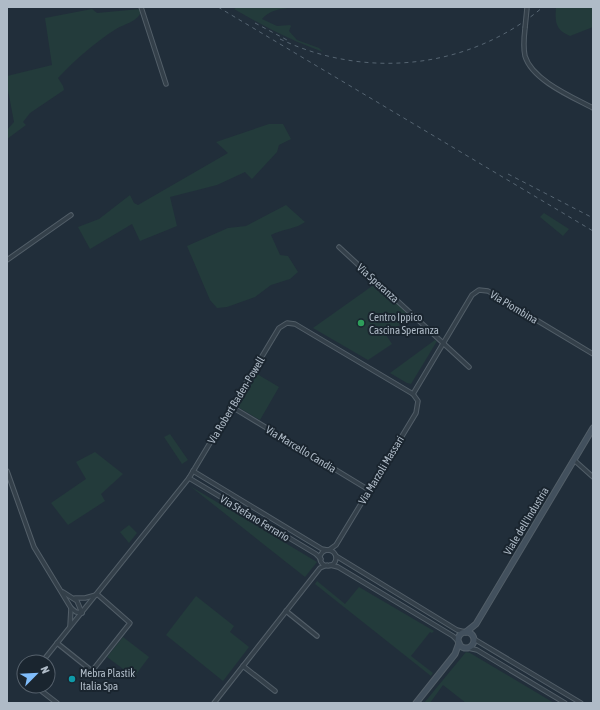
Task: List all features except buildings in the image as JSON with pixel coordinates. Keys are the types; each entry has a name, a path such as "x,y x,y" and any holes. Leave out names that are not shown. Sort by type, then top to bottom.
{"street":[{"path":"141,7 166,84"},
{"path":"527,8 524,50 527,61 532,70 565,93 593,108"},
{"path":"7,260 71,215"},
{"name":"Via Speranza","path":"339,247 444,342 469,367"},
{"name":"Via Piombina","path":"413,394 476,291 483,290 593,354"},
{"name":"Via Robert Baden-Powell","path":"48,654 194,472 280,327 289,322 301,328 413,394"},
{"name":"Via Marzoli Massari","path":"328,550 336,545 416,413 418,402 413,394"},
{"name":"Via Marcello Candia","path":"232,408 369,490"},
{"name":"Viale dell'Industria","path":"476,624 593,428"},
{"path":"574,460 593,477"},
{"path":"7,471 34,547 71,608 76,612 82,613 75,598 61,590"},
{"name":"Via Stefano Ferrario","path":"194,472 320,548 328,550"},
{"name":"Via Stefano Ferrario","path":"189,478 316,554 321,560"},
{"name":"Via Marzoli Massari","path":"336,545 336,555"},
{"path":"214,703 320,568 323,552 328,550 457,630 465,632 581,703"},
{"path":"320,568 334,563 336,555"},
{"path":"321,560 329,565 340,568 455,636 459,642 467,648 477,650 565,703"},
{"path":"57,643 92,671 130,623 97,594 85,598 75,598"},
{"path":"70,627 72,618 71,608"},
{"path":"286,611 317,636"},
{"path":"416,703 455,654 460,635 476,624"},
{"path":"455,654 472,645 476,624"},
{"path":"243,666 275,691"},
{"path":"45,694 56,703"}],"green space":[{"path":"238,7 315,7 280,9 273,11 262,19 277,26 290,25 289,31 297,40 319,48 323,52 278,33 234,9"},
{"path":"556,7 593,7 593,27 570,36 565,34 561,31 556,21"},
{"path":"92,9 97,13 140,9 141,12 137,18 116,29 100,40 72,64 58,78 64,90 30,113 23,122 26,125 7,139 7,130 14,122 7,85 7,76 52,65 45,18"},
{"path":"269,124 283,124 291,139 279,145 277,152 252,179 245,172 217,185 170,197 177,226 140,241 132,224 90,249 78,227 99,219 130,195 134,203 138,205 228,153 216,142"},
{"path":"286,205 305,222 271,235 280,255 288,256 298,272 290,279 271,285 255,297 227,307 217,308 210,300 187,246 228,228 246,226"},
{"path":"544,213 569,229 563,236 540,217"},
{"name":"Centro Ippico Cascina Speranza","path":"375,284 404,309 404,311 412,316 386,335 392,344 368,360 313,328"},
{"path":"435,340 437,341 411,384 390,373"},
{"path":"257,374 279,387 260,420 238,407"},
{"path":"170,434 188,460 182,464 164,437"},
{"path":"95,452 123,474 101,494 105,501 68,525 51,503 86,479 76,462"},
{"path":"190,486 317,562 305,577"},
{"path":"129,525 137,533 129,543 120,532"},
{"path":"317,581 345,604 359,587 434,631 432,633 430,632 411,656 433,673 431,676 315,584"},
{"path":"196,596 234,626 230,632 249,647 223,681 166,635"},
{"path":"123,637 149,657 134,677 107,657"},
{"path":"466,652 554,703 466,703 443,685 430,703 424,703"}],"railway":[{"path":"218,7 593,231"},
{"path":"280,39 313,52 347,60 382,63 416,62 450,55 483,44 514,28 543,7"},
{"path":"255,23 287,40"},
{"path":"508,174 593,218"}],"place":[{"name":"Centro Ippico Cascina Speranza","path":"361,323"},
{"name":"Mebra Plastik Italia Spa","path":"72,679"}]}
